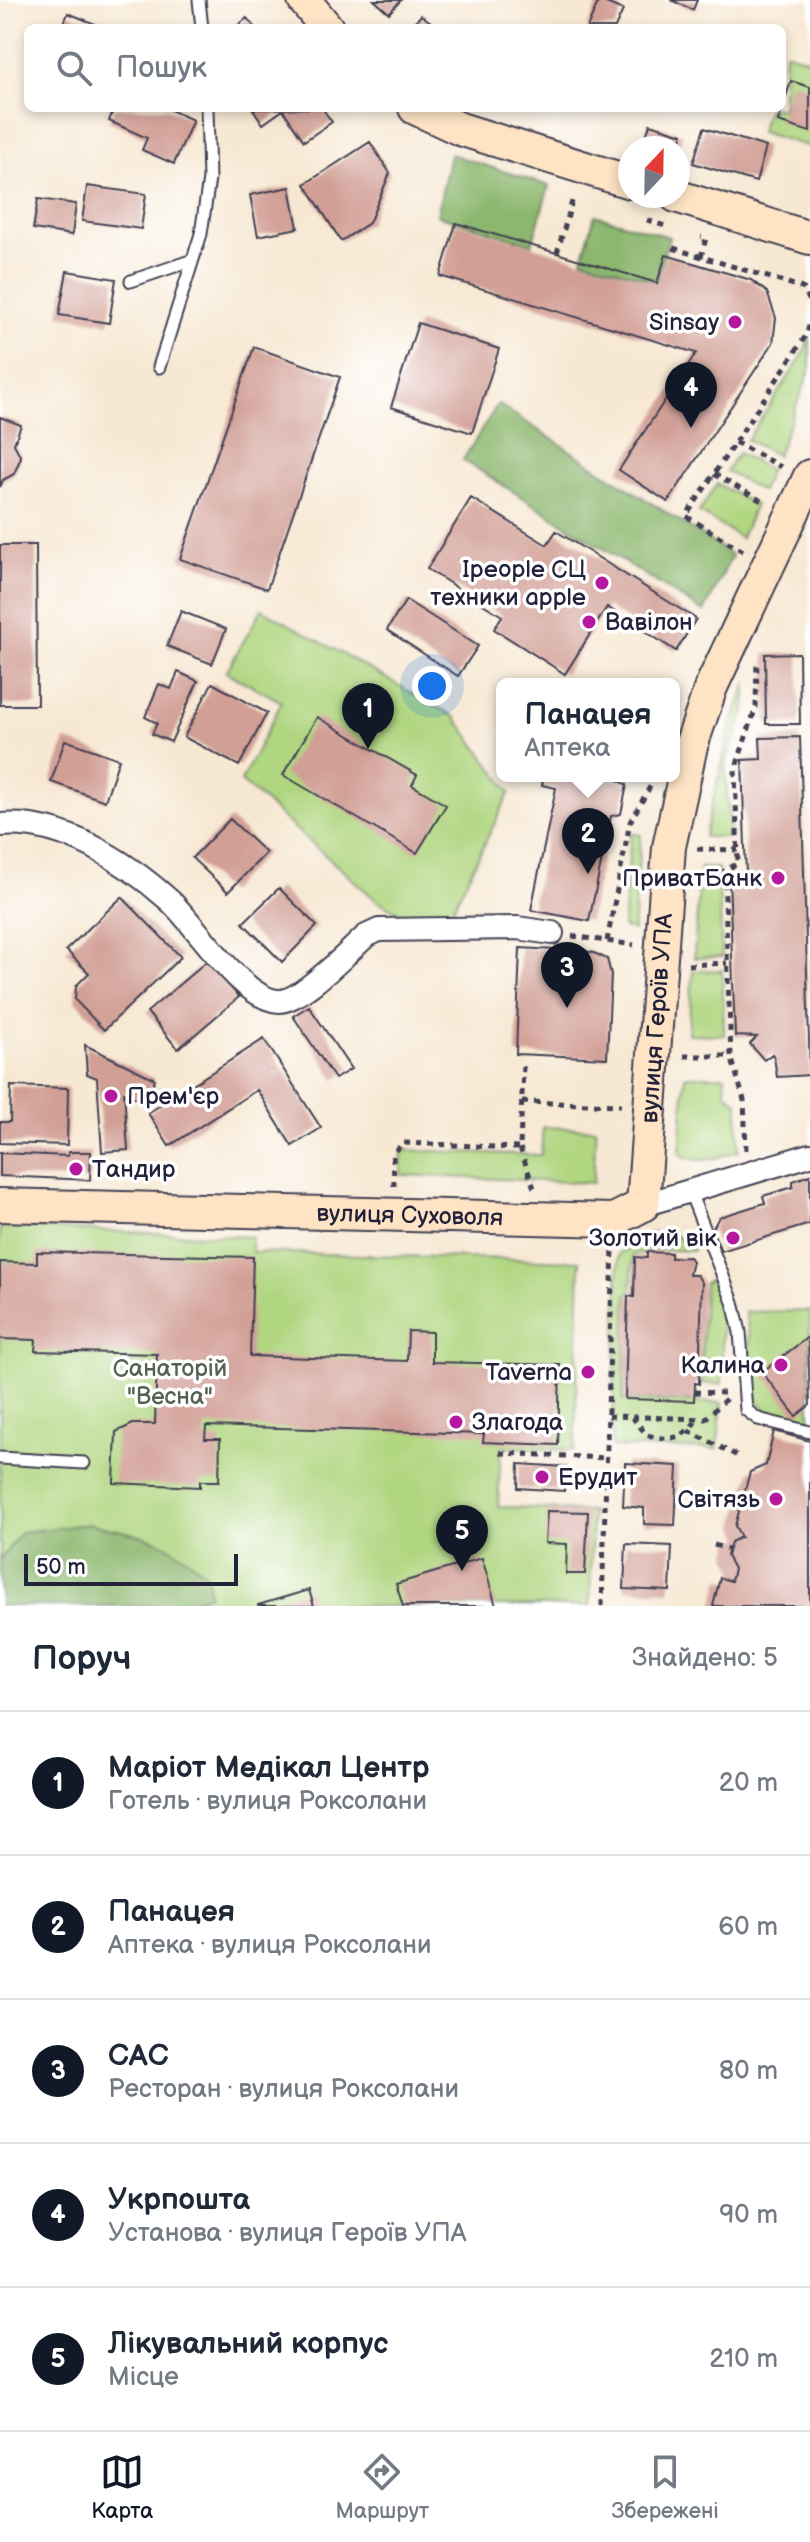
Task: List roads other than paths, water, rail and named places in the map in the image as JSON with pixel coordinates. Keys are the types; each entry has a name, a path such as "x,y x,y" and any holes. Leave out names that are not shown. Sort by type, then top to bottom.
{"street":[{"path":"304,0 324,24"},
{"path":"424,112 460,129 618,178"},
{"path":"690,200 810,238"},
{"name":"вулиця Героїв УПА","path":"643,1205 669,847 691,746 711,687 796,472"},
{"path":"0,825 18,823 53,830 114,859 169,900 248,988 278,1002 294,998 366,936 379,930 517,928 552,933"},
{"name":"вулиця Суховоля","path":"0,1205 614,1220 643,1205 810,1155"}],"lane":[{"path":"199,0 202,24"},
{"path":"159,367 201,234 209,179 207,112"},
{"path":"131,281 190,261"},
{"path":"690,1192 733,1302 740,1332 746,1410 758,1419 810,1432"},
{"path":"0,1458 84,1463"}],"place":[{"name":"Sinsay","path":"735,322"},
{"name":"Укрпошта","path":"691,428"},
{"name":"Ipeople СЦ техники apple","path":"602,583"},
{"name":"Вавілон","path":"589,622"},
{"name":"Маріот Медікал Центр","path":"368,749"},
{"name":"Панацея","path":"588,874"},
{"name":"ПриватБанк","path":"778,878"},
{"name":"САС","path":"567,1008"},
{"name":"Прем'єр","path":"111,1096"},
{"name":"Тандир","path":"76,1169"},
{"name":"Золотий вік","path":"733,1238"},
{"name":"Калина","path":"781,1365"},
{"name":"Taverna","path":"588,1372"},
{"name":"Злагода","path":"456,1422"},
{"name":"Ерудит","path":"542,1477"},
{"name":"Світязь","path":"776,1499"},
{"name":"Лікувальний корпус","path":"462,1571"}],"park label":[{"name":"Санаторій \"Весна\"","path":"170,1382"}]}
